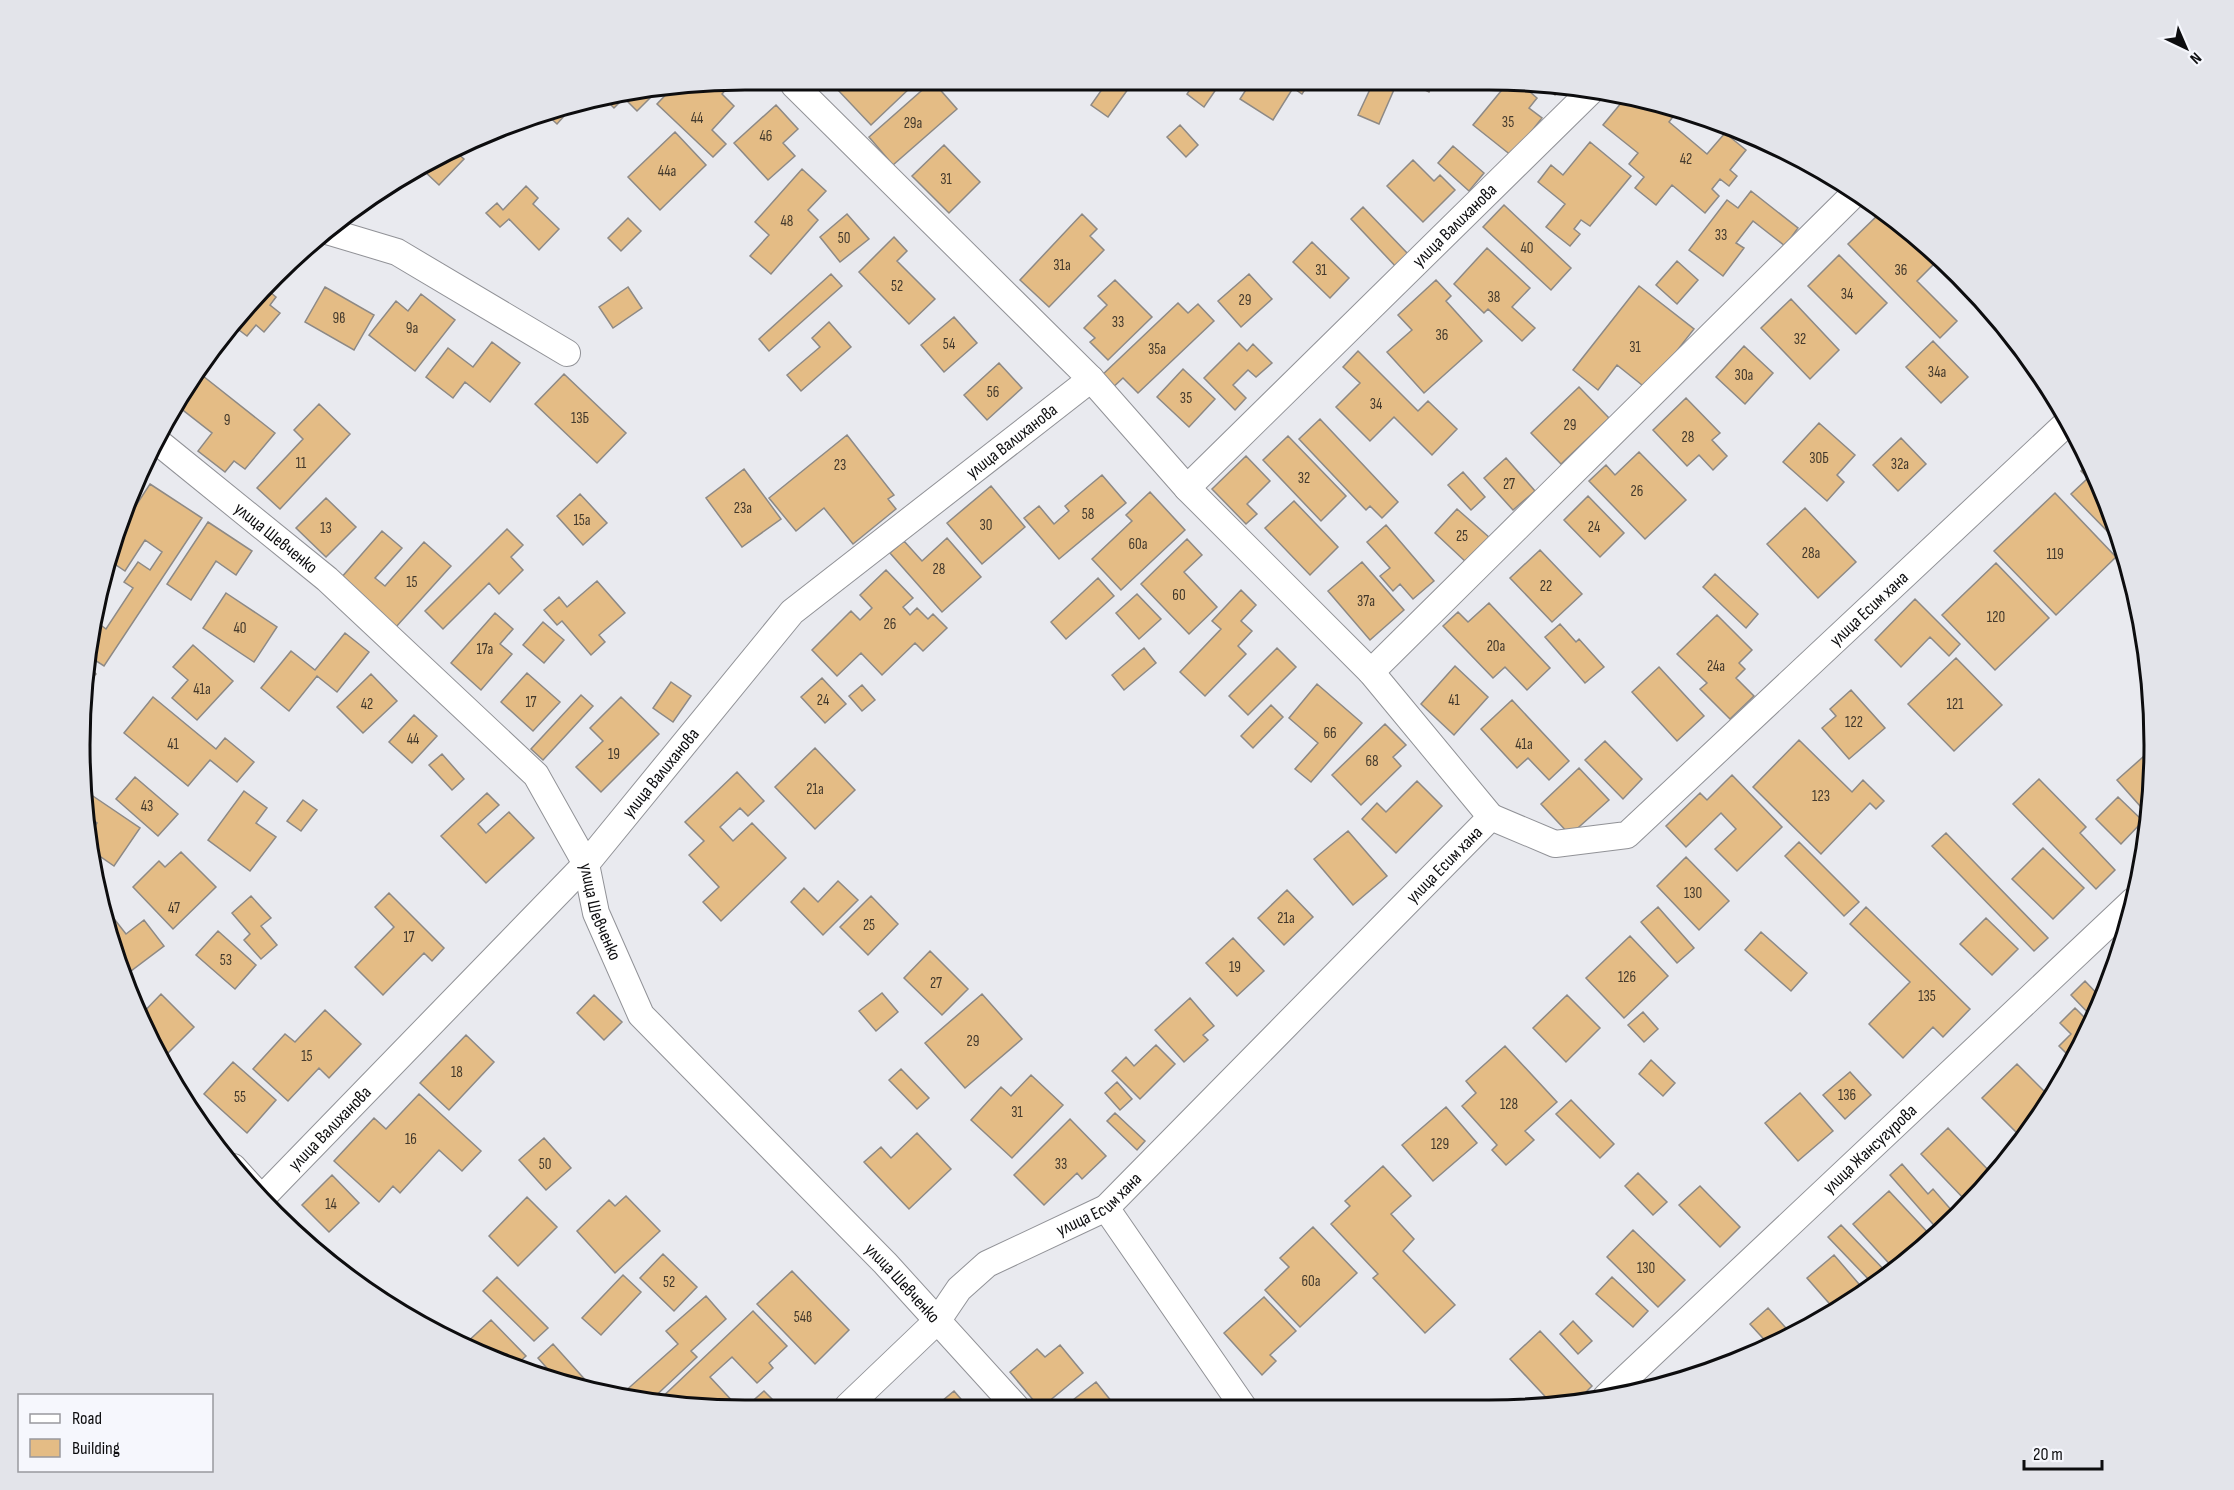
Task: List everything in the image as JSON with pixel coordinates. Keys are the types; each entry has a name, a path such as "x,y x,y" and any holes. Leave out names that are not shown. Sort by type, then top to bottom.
{"street":[{"path":"799,90 1091,379 1187,488 1371,672 1491,818"},
{"name":"улица Валиханова","path":"1187,488 1584,98"},
{"path":"1371,672 1850,198"},
{"path":"336,234 398,252 567,354"},
{"name":"улица Валиханова","path":"267,1192 586,864 792,612 1091,379"},
{"name":"улица Есим хана","path":"854,1400 938,1320 958,1289 987,1264 1106,1208 1491,818 1555,844 1627,835 2061,428"},
{"name":"улица Шевченко","path":"163,446 327,579 536,776 586,864 596,913 641,1015 885,1263 1010,1400"},
{"name":"улица Жансугурова","path":"1617,1387 2123,910"},
{"path":"1106,1208 1238,1400"}],"building":[{"path":"725,90 722,94 734,106 712,130 726,144 713,157 657,104 665,95"},
{"path":"838,90 908,90 871,125"},
{"path":"922,90 940,90 957,109 893,165 869,137"},
{"path":"1102,90 1127,90 1108,117 1091,105"},
{"path":"1190,90 1216,90 1204,107 1187,94"},
{"path":"1246,90 1292,90 1273,120 1240,99"},
{"path":"1370,90 1394,90 1379,124 1358,115"},
{"path":"1502,90 1529,91 1537,98 1529,108 1542,118 1512,156 1473,125"},
{"path":"650,98 637,111 627,101"},
{"path":"1620,104 1673,116 1669,122 1707,154 1724,134 1746,150 1730,170 1737,176 1729,186 1720,179 1712,189 1719,196 1705,213 1672,185 1656,205 1635,188 1644,177 1629,164 1638,153 1603,125"},
{"path":"776,105 798,129 783,143 795,156 768,180 734,143"},
{"path":"565,115 557,124 552,119"},
{"path":"1180,125 1198,145 1186,157 1167,137"},
{"path":"675,132 706,165 660,210 628,177"},
{"path":"1590,142 1631,176 1590,226 1581,220 1574,229 1580,234 1570,246 1546,227 1565,204 1538,182 1551,165 1563,175"},
{"path":"944,145 980,182 949,213 912,176"},
{"path":"1453,146 1484,173 1469,191 1438,163"},
{"path":"460,156 464,159 439,185 426,173"},
{"path":"1413,160 1434,181 1440,175 1455,190 1423,222 1387,186"},
{"path":"802,169 826,191 808,210 818,220 771,274 750,256 769,235 755,222"},
{"path":"526,186 538,198 533,204 559,229 539,250 509,219 500,227 486,213 497,203 503,210"},
{"path":"1751,191 1798,228 1785,246 1753,221 1736,243 1744,248 1723,276 1689,250 1727,200 1738,208"},
{"path":"1504,205 1571,268 1551,290 1483,227"},
{"path":"1363,207 1410,256 1398,269 1351,219"},
{"path":"847,214 869,239 840,262 820,237"},
{"path":"1082,214 1097,229 1090,236 1104,250 1049,307 1020,280"},
{"path":"1876,217 1933,265 1917,281 1957,321 1940,338 1848,244"},
{"path":"628,218 641,231 621,251 608,238"},
{"path":"894,237 907,251 897,261 935,299 909,324 859,272"},
{"path":"1312,242 1349,278 1330,298 1293,262"},
{"path":"1487,248 1530,288 1512,307 1535,328 1522,341 1488,309 1484,313 1454,284"},
{"path":"1839,255 1887,303 1856,334 1808,286"},
{"path":"1677,261 1698,280 1677,304 1656,285"},
{"path":"831,274 842,286 769,351 759,339"},
{"path":"1249,274 1272,299 1241,327 1218,301"},
{"path":"1115,280 1152,317 1108,360 1090,342 1095,338 1084,328 1107,305 1098,296"},
{"path":"1436,280 1451,296 1446,301 1482,341 1424,393 1387,352 1412,330 1398,315"},
{"path":"1639,286 1694,329 1647,389 1617,365 1598,390 1573,370"},
{"path":"325,287 374,315 354,350 305,322"},
{"path":"628,287 642,308 613,328 599,307"},
{"path":"271,293 276,297 270,305 280,313 264,332 256,325 247,336 239,330"},
{"path":"421,294 455,320 415,371 369,335 396,301 408,311"},
{"path":"1791,299 1839,350 1810,379 1761,328"},
{"path":"1178,303 1188,313 1198,304 1214,321 1138,393 1123,378 1110,390 1099,378"},
{"path":"954,317 977,343 944,372 921,345"},
{"path":"829,322 851,347 801,391 787,375 820,347 812,338"},
{"path":"1933,341 1968,377 1941,403 1906,367"},
{"path":"492,342 520,363 490,402 465,382 453,398 426,377 448,348 473,367"},
{"path":"1239,343 1247,351 1253,344 1272,363 1256,377 1248,370 1233,385 1246,398 1235,410 1204,378"},
{"path":"1744,346 1773,373 1745,404 1716,377"},
{"path":"1358,351 1418,411 1428,401 1457,429 1432,455 1394,417 1370,441 1336,407 1360,383 1343,367"},
{"path":"999,363 1022,388 987,420 964,395"},
{"path":"1183,369 1215,399 1189,427 1157,397"},
{"path":"564,374 626,433 597,463 535,404"},
{"path":"203,376 275,433 245,469 234,461 225,472 198,451 212,433 182,410"},
{"path":"1579,387 1609,418 1561,464 1531,433"},
{"path":"1686,398 1720,433 1712,440 1727,456 1713,470 1699,455 1687,466 1653,430"},
{"path":"319,404 350,434 280,509 257,488 303,439 294,430"},
{"path":"1320,419 1398,502 1382,518 1370,506 1366,510 1299,439"},
{"path":"1819,423 1855,455 1837,475 1844,482 1827,501 1783,462"},
{"path":"847,435 894,495 888,499 896,509 853,544 824,508 796,531 769,498"},
{"path":"1288,436 1346,496 1321,521 1263,460"},
{"path":"1901,438 1926,464 1898,491 1873,465"},
{"path":"1639,452 1686,500 1645,539 1589,481 1606,465 1615,475"},
{"path":"1246,456 1270,481 1247,504 1257,514 1246,524 1212,489"},
{"path":"1506,458 1535,491 1513,510 1484,478"},
{"path":"744,469 781,519 742,547 706,498"},
{"path":"1463,472 1485,497 1471,510 1448,485"},
{"path":"1102,475 1126,503 1059,559 1024,518 1039,506 1054,524 1069,511 1065,506"},
{"path":"2087,479 2108,532 2071,494"},
{"path":"150,484 202,518 104,666 96,661 102,626 106,629 133,588 124,582 138,562 150,570 162,552 145,540 125,571 115,565 135,506"},
{"path":"991,486 1025,527 982,564 947,523"},
{"path":"1150,492 1185,530 1121,590 1092,559 1132,521 1126,515"},
{"path":"2055,493 2116,557 2056,615 1994,551"},
{"path":"580,494 607,523 583,545 557,516"},
{"path":"1588,496 1624,533 1600,557 1564,520"},
{"path":"326,498 356,527 326,557 296,528"},
{"path":"1294,501 1338,547 1310,575 1265,528"},
{"path":"1805,508 1856,562 1818,598 1767,544"},
{"path":"1457,509 1490,538 1467,563 1435,533"},
{"path":"208,522 252,551 236,575 216,561 191,600 167,584"},
{"path":"1386,525 1434,581 1413,599 1400,584 1393,591 1380,576 1390,568 1367,542"},
{"path":"507,529 523,545 511,557 523,570 499,594 489,583 443,629 425,611"},
{"path":"382,531 402,548 375,578 385,586 424,542 451,566 396,627 341,578"},
{"path":"947,538 981,577 942,612 890,553 904,541 922,561"},
{"path":"1187,539 1202,555 1184,572 1217,607 1189,634 1141,584"},
{"path":"1540,550 1582,594 1552,622 1510,578"},
{"path":"1362,562 1404,610 1370,640 1328,591"},
{"path":"1996,563 2049,618 1995,670 1942,615"},
{"path":"886,570 913,598 903,607 910,615 917,608 928,619 933,614 947,628 923,651 915,643 882,675 861,653 837,676 812,650 851,611 860,620 872,608 860,595"},
{"path":"1715,574 1758,614 1746,628 1703,587"},
{"path":"1098,578 1114,596 1066,639 1051,622"},
{"path":"597,581 625,613 599,635 605,642 591,655 562,621 557,625 544,610 559,597 567,607"},
{"path":"1241,590 1256,605 1241,621 1252,631 1238,646 1246,654 1205,696 1180,672 1221,629 1212,621"},
{"path":"226,593 277,627 254,662 203,628"},
{"path":"1137,594 1161,619 1139,639 1116,613"},
{"path":"1915,599 1960,644 1949,656 1930,637 1901,667 1875,640"},
{"path":"1489,603 1550,668 1527,690 1505,667 1493,678 1443,626 1458,612 1468,622"},
{"path":"495,613 513,629 500,644 512,654 481,690 451,663"},
{"path":"1717,615 1752,650 1739,663 1745,669 1736,678 1754,696 1730,719 1700,689 1707,683 1677,654"},
{"path":"543,622 564,640 544,663 523,645"},
{"path":"1560,624 1576,642 1579,639 1604,667 1585,683 1545,637"},
{"path":"345,633 369,652 337,692 317,676 289,711 261,688 291,651 315,670"},
{"path":"193,645 233,681 197,720 172,698 188,680 173,667"},
{"path":"1144,648 1156,663 1124,690 1112,675"},
{"path":"1277,648 1296,667 1248,715 1229,696"},
{"path":"1956,658 2002,705 1954,751 1908,704"},
{"path":"1455,666 1488,697 1454,735 1421,704"},
{"path":"1659,667 1704,716 1677,741 1632,692"},
{"path":"527,673 560,702 533,731 501,702"},
{"path":"371,674 397,701 363,733 337,707"},
{"path":"822,678 846,704 825,723 801,697"},
{"path":"671,682 691,696 673,722 653,708"},
{"path":"1317,684 1362,723 1311,782 1295,769 1318,743 1289,718"},
{"path":"862,685 875,700 862,711 849,696"},
{"path":"1851,690 1885,728 1849,759 1822,728 1836,716 1830,709"},
{"path":"581,695 593,706 543,760 531,749"},
{"path":"153,697 216,749 225,738 254,762 237,782 210,760 188,786 124,733"},
{"path":"621,697 659,734 601,792 576,767 603,741 590,728"},
{"path":"1512,700 1569,761 1549,780 1528,758 1517,768 1481,729"},
{"path":"1271,705 1283,717 1253,748 1241,736"},
{"path":"414,715 437,736 412,763 389,742"},
{"path":"1385,724 1406,745 1393,757 1401,766 1361,805 1332,775"},
{"path":"1799,740 1852,792 1863,780 1884,801 1876,809 1870,803 1821,854 1753,787"},
{"path":"1605,741 1642,779 1623,799 1585,760"},
{"path":"815,748 855,790 815,829 775,787"},
{"path":"442,754 464,779 452,790 429,765"},
{"path":"2144,756 2141,807 2117,780"},
{"path":"1579,768 1609,800 1570,835 1541,804"},
{"path":"737,772 764,801 748,816 740,808 720,827 733,841 752,823 786,858 721,921 703,902 719,887 689,855 704,841 685,822"},
{"path":"1732,775 1782,827 1737,871 1715,849 1736,829 1721,813 1686,847 1666,826 1700,793 1707,800"},
{"path":"135,777 178,814 158,836 116,799"},
{"path":"2039,779 2086,827 2080,833 2115,870 2096,889 2013,804"},
{"path":"1417,781 1442,806 1396,853 1362,819 1377,803 1386,812"},
{"path":"244,791 267,808 256,823 276,837 250,871 208,840"},
{"path":"487,793 499,805 478,824 486,833 509,812 534,838 486,883 441,836"},
{"path":"92,795 140,828 114,866 100,856"},
{"path":"2118,797 2139,818 2139,826 2121,844 2096,819"},
{"path":"303,800 317,810 301,831 287,821"},
{"path":"1348,831 1387,876 1353,905 1314,859"},
{"path":"1946,833 2048,938 2034,951 1932,846"},
{"path":"1799,842 1859,902 1844,916 1785,856"},
{"path":"2043,848 2084,888 2053,919 2012,879"},
{"path":"181,852 216,887 173,929 133,887 159,861 165,867"},
{"path":"1686,857 1729,901 1699,930 1657,886"},
{"path":"838,881 858,900 823,935 791,902 804,888 818,902"},
{"path":"1287,890 1313,917 1284,945 1258,918"},
{"path":"389,893 444,948 432,961 424,953 383,995 355,967 394,927 375,907"},
{"path":"251,896 271,918 261,926 277,945 261,959 244,940 250,934 232,913"},
{"path":"871,896 898,924 868,955 840,927"},
{"path":"1658,907 1694,948 1677,963 1641,922"},
{"path":"1866,907 1970,1009 1943,1037 1933,1027 1903,1058 1869,1024 1910,982 1850,924"},
{"path":"1986,918 2018,949 1992,975 1960,944"},
{"path":"144,920 164,946 131,971 114,921 126,934"},
{"path":"218,931 256,965 235,989 196,955"},
{"path":"1761,932 1807,973 1791,991 1745,950"},
{"path":"1630,936 1668,976 1624,1018 1586,978"},
{"path":"1233,938 1264,971 1237,996 1206,963"},
{"path":"930,951 968,989 942,1015 904,978"},
{"path":"2085,981 2095,992 2087,1012 2071,995"},
{"path":"882,993 898,1012 876,1031 859,1011"},
{"path":"161,994 194,1027 168,1053 146,1009"},
{"path":"982,994 1022,1039 965,1088 925,1043"},
{"path":"594,995 622,1022 604,1040 577,1013"},
{"path":"1567,995 1600,1028 1566,1062 1533,1028"},
{"path":"1190,998 1214,1026 1203,1035 1208,1040 1184,1062 1155,1030"},
{"path":"2075,1008 2084,1017 2066,1053 2059,1046 2071,1034 2060,1023"},
{"path":"325,1010 361,1044 329,1078 319,1068 288,1101 253,1069 285,1034 295,1042"},
{"path":"1643,1012 1658,1029 1644,1042 1628,1025"},
{"path":"466,1035 494,1062 449,1110 420,1083"},
{"path":"1156,1045 1175,1064 1140,1099 1112,1071 1126,1057 1134,1066"},
{"path":"1505,1046 1557,1102 1525,1131 1534,1140 1506,1165 1492,1150 1497,1145 1462,1106 1476,1093 1466,1081"},
{"path":"1651,1060 1675,1083 1663,1096 1639,1074"},
{"path":"233,1062 276,1100 247,1133 204,1094"},
{"path":"2017,1064 2044,1091 2017,1133 1982,1098"},
{"path":"901,1069 929,1098 917,1109 889,1080"},
{"path":"1850,1072 1871,1095 1845,1119 1823,1095"},
{"path":"1031,1075 1063,1105 1012,1158 971,1120 1001,1087 1011,1096"},
{"path":"1117,1082 1132,1099 1120,1110 1105,1093"},
{"path":"1800,1093 1833,1131 1798,1161 1765,1123"},
{"path":"419,1094 481,1151 462,1171 439,1150 400,1193 393,1186 379,1202 334,1161 374,1118 386,1129"},
{"path":"1571,1100 1614,1144 1600,1158 1556,1114"},
{"path":"1446,1107 1477,1143 1433,1181 1402,1145"},
{"path":"1115,1113 1145,1141 1137,1150 1107,1121"},
{"path":"1070,1119 1106,1156 1082,1179 1077,1173 1044,1205 1014,1175"},
{"path":"1948,1128 1988,1169 1962,1197 1921,1154"},
{"path":"917,1133 951,1169 909,1209 864,1162 881,1147 891,1158"},
{"path":"544,1138 571,1168 546,1190 519,1160"},
{"path":"1902,1164 1928,1194 1933,1189 1951,1209 1934,1225 1890,1175"},
{"path":"1383,1166 1411,1196 1391,1214 1414,1239 1403,1251 1455,1305 1425,1333 1373,1278 1378,1274 1331,1224 1350,1206 1345,1201"},
{"path":"1638,1173 1667,1202 1653,1215 1625,1186"},
{"path":"332,1175 359,1203 329,1232 302,1205"},
{"path":"1700,1186 1740,1227 1720,1247 1679,1205"},
{"path":"1889,1191 1927,1232 1889,1264 1853,1224"},
{"path":"626,1196 660,1231 615,1273 577,1231 609,1200 615,1206"},
{"path":"527,1197 557,1227 518,1266 489,1236"},
{"path":"1841,1225 1883,1269 1868,1279 1828,1237"},
{"path":"1313,1227 1357,1273 1300,1327 1265,1290 1289,1267 1280,1258"},
{"path":"1633,1230 1685,1280 1658,1307 1607,1257"},
{"path":"663,1254 697,1287 674,1311 640,1278"},
{"path":"1834,1255 1860,1285 1830,1304 1807,1278"},
{"path":"792,1271 849,1330 815,1364 757,1304"},
{"path":"623,1275 641,1292 601,1335 582,1318"},
{"path":"497,1277 548,1328 534,1341 483,1291"},
{"path":"1612,1277 1648,1311 1633,1327 1596,1294"},
{"path":"706,1296 726,1319 691,1351 697,1357 658,1394 628,1389 678,1344 666,1331"},
{"path":"1264,1297 1296,1331 1270,1355 1276,1361 1262,1375 1224,1333"},
{"path":"1768,1308 1786,1328 1764,1339 1750,1324"},
{"path":"753,1311 787,1346 769,1363 773,1368 757,1383 732,1357 710,1377 731,1400 665,1395"},
{"path":"491,1320 526,1356 521,1360 470,1339"},
{"path":"1573,1321 1592,1341 1578,1354 1560,1334"},
{"path":"1540,1331 1592,1386 1586,1392 1546,1397 1510,1359"},
{"path":"553,1344 586,1380 548,1369 538,1358"},
{"path":"1060,1345 1083,1373 1050,1400 1033,1400 1010,1372 1037,1349 1045,1357"},
{"path":"1096,1382 1110,1400 1073,1400"},
{"path":"764,1391 773,1400 754,1400"},
{"path":"954,1391 962,1400 943,1400"}]}
